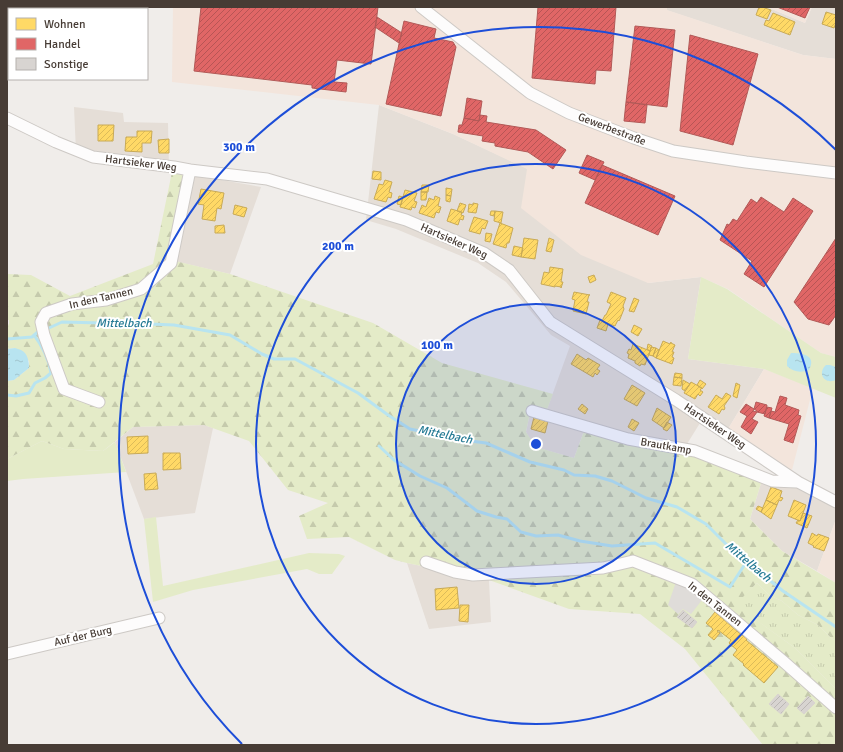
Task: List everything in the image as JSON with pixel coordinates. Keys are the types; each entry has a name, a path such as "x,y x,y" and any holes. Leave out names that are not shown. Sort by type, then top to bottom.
{"street":[{"name":"Gewerbestraße","path":"421,7 530,93 569,113 672,151 836,173"},
{"name":"Hartsieker Weg","path":"7,118 56,142 93,157 267,180 406,220 484,253 509,270 550,322 676,400 798,482 836,502"},
{"name":"In den Tannen","path":"99,402 64,389 44,335 41,322 46,313 72,304 106,300 141,289 171,263 190,170"},
{"name":"Brautkamp","path":"532,411 628,440 695,451 772,481 798,482"},
{"name":"In den Tannen","path":"426,562 454,572 473,576 603,568 632,561 692,584 836,708"},
{"name":"Auf der Burg","path":"7,654 160,618"}],"shaded area":[{"path":"173,7 667,7 667,10 803,55 836,59 836,357 821,353 728,289 701,277 648,283 581,255 521,208 527,169 453,134 379,105 172,82"},
{"path":"667,7 767,7 805,23 812,7 836,7 836,59 803,55 666,10"},
{"path":"767,7 812,7 805,23"},
{"path":"379,105 453,134 528,169 648,283 701,277 688,359 764,369 728,429 705,415 682,452 584,431 574,458 535,447 526,432 531,408 546,412 570,346 551,335 506,282 478,263 396,229 366,220"},
{"path":"74,107 123,113 124,122 168,123 169,168 76,152"},
{"path":"187,174 261,187 230,274 174,261"},
{"path":"764,369 813,388 792,470 728,429"},
{"path":"204,425 213,428 195,513 144,519 115,442 133,427"},
{"path":"762,480 791,485 836,508 836,519 817,571 782,551 750,519"},
{"path":"836,519 836,583 817,571"},
{"path":"407,563 489,580 491,622 429,629"},
{"path":"676,582 686,587 702,600 691,614 683,609 678,614 668,605"}],"green space":[{"path":"172,172 187,174 175,261 230,274 373,323 442,363 553,394 546,412 531,408 526,432 536,447 574,458 584,431 695,455 762,480 750,519 782,551 836,583 836,641 818,625 798,615 782,601 769,595 757,583 736,605 795,648 836,689 836,745 763,745 685,649 640,614 569,609 489,580 395,560 349,537 307,539 299,516 328,503 288,490 249,441 204,425 133,427 103,451 64,449 42,441 7,459 7,381 14,380 29,368 29,361 15,348 7,349 7,326 9,324 9,320 7,320 7,274 31,275 70,296 153,264"},
{"path":"701,277 727,289 821,353 836,357 836,398 764,369 688,359"},
{"path":"42,441 64,449 103,451 115,442 126,472 7,481 7,459"},
{"path":"156,517 163,586 309,553 339,554 345,556 332,574 319,574 307,569 193,590 153,602 144,519"},
{"path":"757,583 769,595 782,601 798,615 818,625 836,641 836,689 795,648 735,605"}],"water":[{"path":"15,348 23,351 27,355 29,368 14,380 7,381 7,349"},
{"path":"791,353 804,354 810,358 811,365 809,370 797,371 792,370 787,366 787,360"},
{"path":"826,365 836,367 836,380 828,381 824,379 822,371"}],"building: Wohnen":[{"path":"759,7 771,10 767,19 756,15"},
{"path":"826,12 836,15 836,23 834,28 822,24"},
{"path":"773,13 795,22 790,35 764,25 766,20 769,21"},
{"path":"98,125 114,125 113,141 98,141"},
{"path":"137,131 152,131 151,143 142,143 142,152 125,151 126,137 137,137"},
{"path":"169,139 169,153 159,153 158,140"},
{"path":"373,171 381,172 381,180 372,179"},
{"path":"385,180 392,182 389,192 392,193 391,198 388,197 386,202 374,199 379,184 383,185"},
{"path":"422,185 429,185 428,192 421,192"},
{"path":"446,188 452,189 451,196 446,195"},
{"path":"201,189 224,193 221,209 217,208 215,221 202,219 204,205 198,204"},
{"path":"405,190 417,193 414,201 417,202 415,208 412,207 411,210 400,207"},
{"path":"421,192 427,192 426,200 421,200"},
{"path":"446,195 451,196 450,202 446,201"},
{"path":"399,196 403,197 401,205 397,204"},
{"path":"435,196 440,198 438,206 441,207 439,213 436,212 434,218 419,213 422,205 426,207 429,198 434,200"},
{"path":"460,203 466,205 463,213 457,211"},
{"path":"473,203 478,204 476,213 468,212 469,204 473,205"},
{"path":"235,205 247,208 244,217 233,214"},
{"path":"451,209 462,212 461,215 464,216 463,220 460,219 458,225 447,221"},
{"path":"491,211 495,211 494,216 490,215"},
{"path":"495,211 503,212 501,223 494,221"},
{"path":"474,217 488,221 485,229 482,228 480,234 469,231"},
{"path":"500,223 513,228 506,248 493,244"},
{"path":"224,225 225,233 215,233 215,226"},
{"path":"486,233 492,234 490,242 485,241"},
{"path":"524,238 538,240 535,259 521,257"},
{"path":"549,238 554,240 551,252 546,251"},
{"path":"514,246 523,248 521,257 512,255"},
{"path":"550,267 563,269 561,282 563,282 561,288 541,284 544,272 549,273"},
{"path":"594,275 596,280 590,283 588,277"},
{"path":"574,292 590,295 587,302 589,302 586,314 573,311 575,300 572,299"},
{"path":"611,292 626,298 623,306 624,309 615,326 602,321 611,304 607,302"},
{"path":"634,298 639,300 634,312 629,311"},
{"path":"600,320 608,324 606,331 597,328"},
{"path":"634,325 642,329 638,336 631,332"},
{"path":"663,341 670,344 671,342 675,345 672,352 674,352 672,357 674,358 672,364 656,358"},
{"path":"633,344 650,351 645,365 641,364 640,366 635,363 635,361 628,358 629,354 627,353 629,349 631,350"},
{"path":"648,344 652,346 650,351 647,349"},
{"path":"651,347 656,348 653,356 649,355"},
{"path":"656,348 659,350 656,358 653,356"},
{"path":"577,354 586,360 588,358 600,365 597,369 600,371 597,375 595,373 593,377 571,364"},
{"path":"675,373 682,374 682,378 674,377"},
{"path":"674,377 682,378 681,386 673,385"},
{"path":"683,380 690,384 685,391 682,389"},
{"path":"700,380 706,384 702,389 697,385"},
{"path":"691,382 702,388 700,390 703,392 700,396 698,394 695,399 684,393"},
{"path":"736,383 740,385 737,398 733,396"},
{"path":"632,385 645,393 637,406 624,399"},
{"path":"726,393 731,396 724,406 724,410 722,409 719,414 708,407 716,395 722,399"},
{"path":"582,404 588,409 585,414 578,409"},
{"path":"657,408 671,417 664,428 652,420"},
{"path":"534,417 548,421 545,433 531,429"},
{"path":"632,419 639,423 634,431 628,427"},
{"path":"667,422 672,425 667,431 663,429"},
{"path":"148,436 148,453 128,454 127,437"},
{"path":"163,453 180,453 181,469 163,470"},
{"path":"156,473 158,489 145,490 144,474"},
{"path":"771,487 782,491 780,497 783,498 781,501 779,500 777,505 766,500"},
{"path":"766,500 777,505 771,519 761,512"},
{"path":"794,500 806,505 800,521 788,516"},
{"path":"758,506 763,508 761,512 756,509"},
{"path":"803,513 812,516 807,528 796,523 798,520 800,521"},
{"path":"812,533 817,536 818,534 829,538 824,551 813,547 814,546 808,543"},
{"path":"457,587 459,608 436,610 435,589"},
{"path":"460,605 469,605 468,622 459,621"},
{"path":"715,612 778,667 764,683 733,655 737,650 729,643 731,640 718,630 717,631 720,633 714,640 708,635 713,629 706,623"}],"building: Handel":[{"path":"201,7 378,7 371,64 337,60 334,82 347,83 346,92 312,88 312,85 194,71"},
{"path":"538,7 616,7 611,71 596,70 595,84 532,78"},
{"path":"777,7 810,7 805,18"},
{"path":"377,17 402,33 399,43 375,27"},
{"path":"404,21 436,29 434,38 453,42 456,47 441,116 386,104"},
{"path":"635,26 675,30 667,107 626,102"},
{"path":"690,35 758,54 733,145 680,131"},
{"path":"467,98 482,101 479,121 464,118"},
{"path":"626,102 647,105 645,123 624,121"},
{"path":"480,115 487,116 486,122 536,130 566,150 553,169 528,152 495,146 495,143 482,141 483,136 458,132 459,125 462,125 464,118 479,121"},
{"path":"587,155 604,162 595,180 579,173"},
{"path":"602,165 675,196 658,235 585,203"},
{"path":"761,197 784,212 793,198 813,211 764,287 744,274 752,261 720,240 727,224 729,225 733,219 737,221 751,199 757,203"},
{"path":"836,238 836,315 829,325 808,319 794,302"},
{"path":"780,396 787,398 785,405 799,410 798,415 801,416 793,443 784,440 789,424 769,418 771,411 775,412"},
{"path":"756,402 767,405 765,414 757,412 754,409"},
{"path":"746,404 754,409 753,411 757,412 752,419 758,422 751,434 741,427 747,416 740,412"},
{"path":"767,407 772,408 769,418 764,416"}],"building: Sonstige":[{"path":"683,610 697,622 692,628 677,617"},
{"path":"778,694 789,704 781,714 769,704"},
{"path":"808,696 815,703 804,714 797,708"}],"waterway":[{"name":"Mittelbach","path":"46,329 62,322 102,323 117,321 174,325 230,335 262,354 274,359 295,359 358,393 410,429 463,440 486,443 530,462 564,470 574,475 595,476 612,481 646,498 677,507 706,524 730,548 783,591 836,627"},
{"name":"Mittelbach","path":"7,339 32,337 40,330"},
{"path":"7,395 16,396 29,393 35,383 51,373 45,353 34,335"},
{"path":"379,446 394,460 420,476 447,488 477,511 507,519 521,532 536,536 558,535 580,541 612,546 655,543 730,587 747,561"}]}
